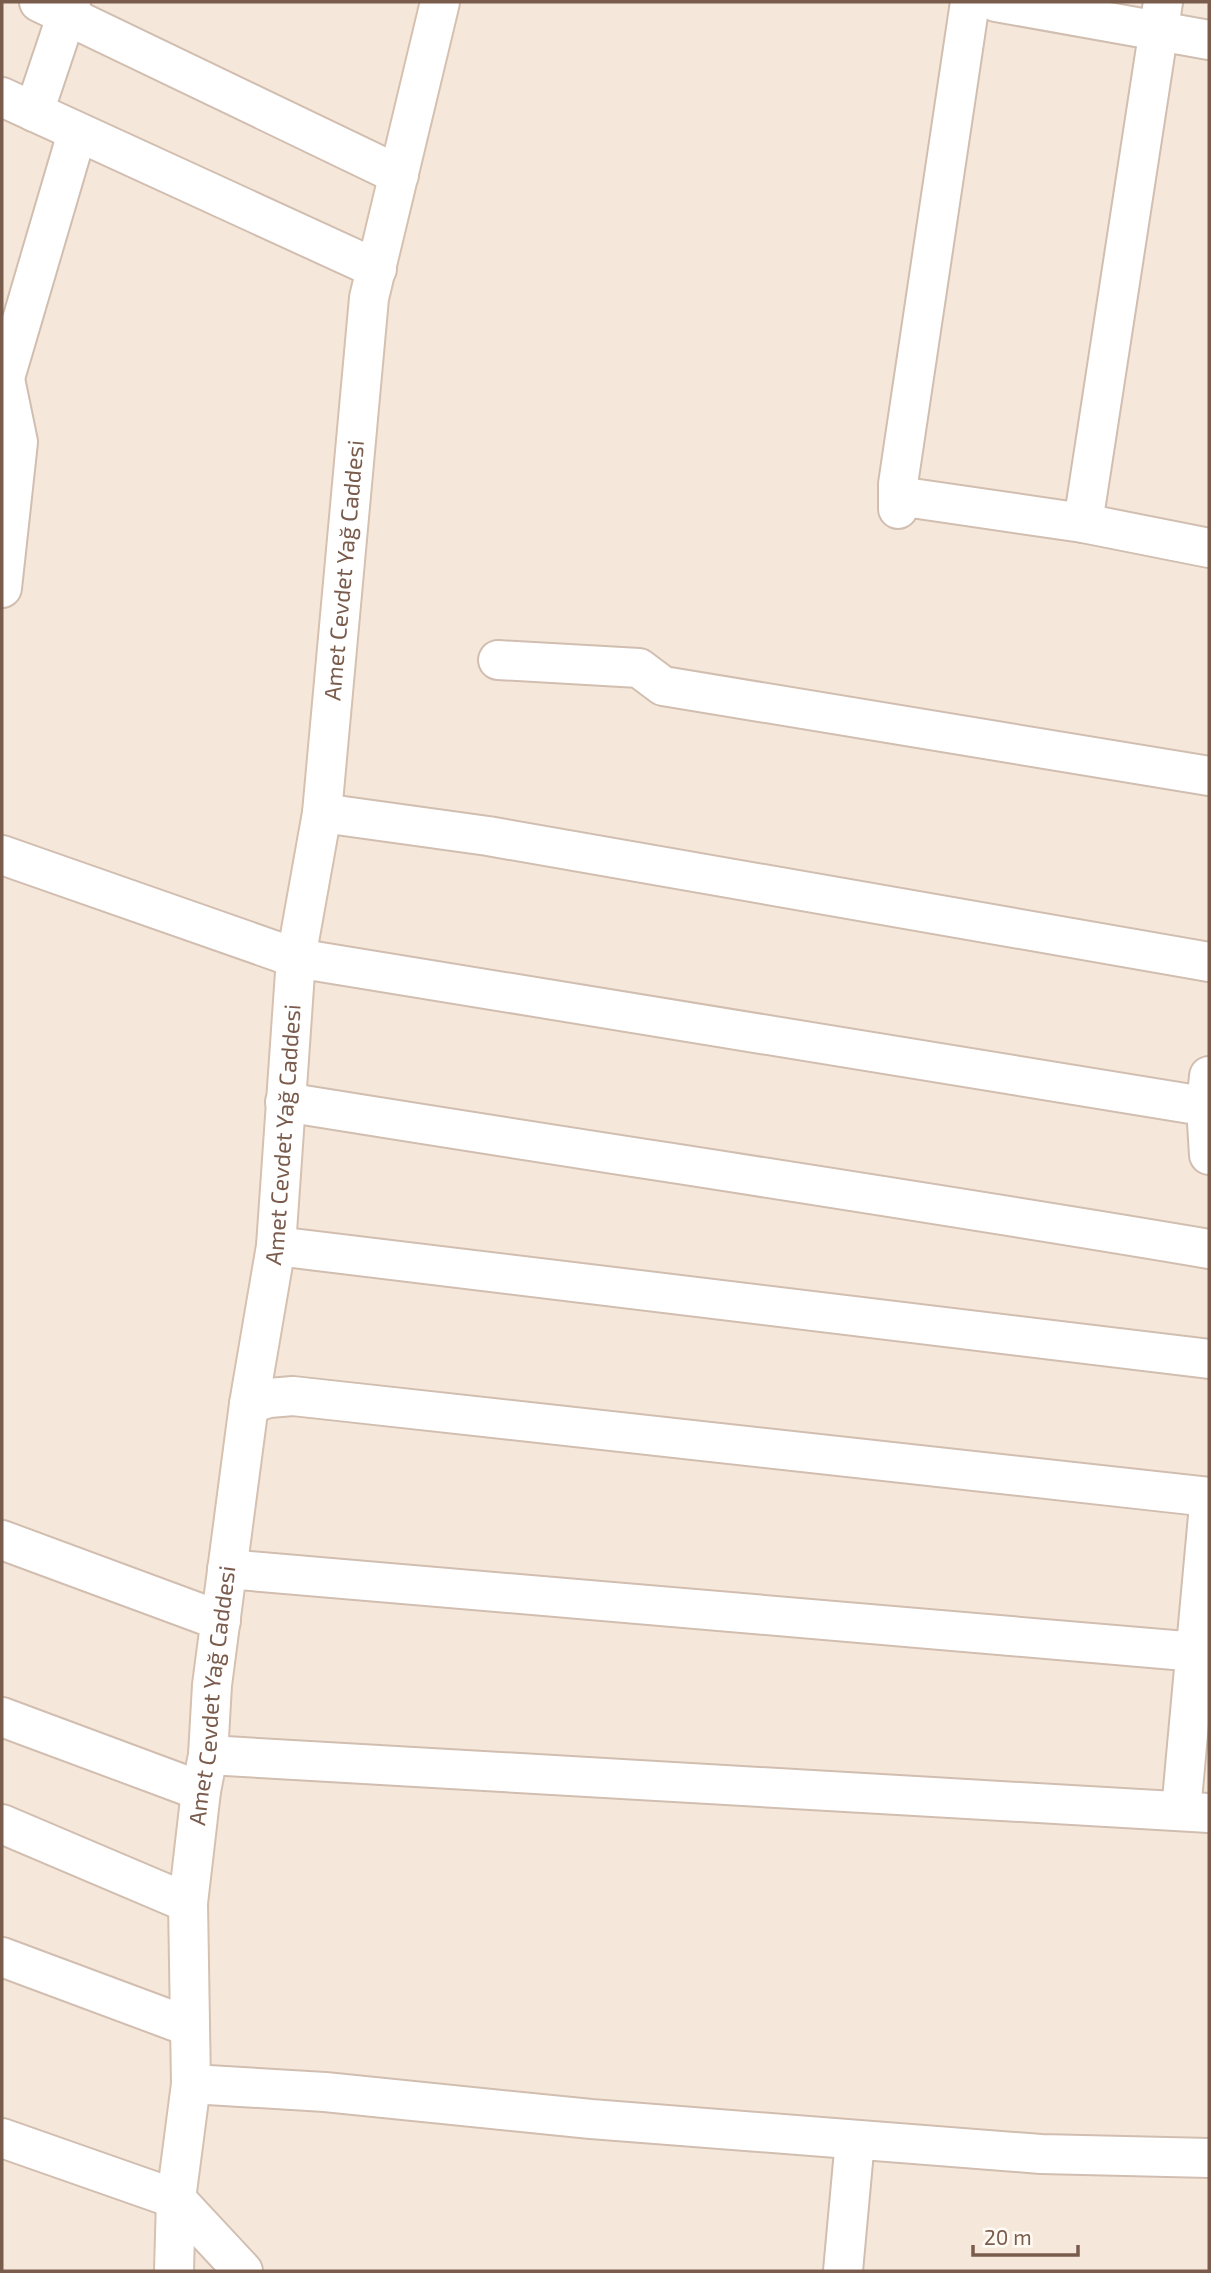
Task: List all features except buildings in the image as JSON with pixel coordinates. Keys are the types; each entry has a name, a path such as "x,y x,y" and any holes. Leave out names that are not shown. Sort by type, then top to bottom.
{"street":[{"name":"Amet Cevdet Yağ Caddesi","path":"174,2271 176,2199 191,2084 188,1903 212,1685 249,1404 276,1246 296,958 322,813 369,299 440,2"},
{"path":"970,2 898,503 1083,523 1209,548"},
{"path":"996,2 1161,16 1209,40"},
{"path":"377,269 18,105 59,6 399,175"},
{"path":"1083,523 1161,16"},
{"path":"2,588 18,442 3,381 77,133"},
{"path":"498,660 639,668 663,686 1209,776"},
{"path":"322,813 502,838 1209,962"},
{"path":"2,855 296,958 1208,1097 1209,1155"},
{"path":"285,1102 1036,1219 1209,1249"},
{"path":"276,1246 1209,1359"},
{"path":"249,1404 269,1398 293,1396 1209,1497"},
{"path":"2,1717 204,1773 1195,1812 1209,1505"},
{"path":"2,1540 220,1621"},
{"path":"227,1569 1203,1653"},
{"path":"2,1824 188,1903"},
{"path":"2,1957 190,2027"},
{"path":"191,2084 325,2092 591,2119 1041,2154 1209,2158"},
{"path":"2,2138 176,2199 243,2271"},
{"path":"843,2271 855,2140"}],"shaded area":[{"path":"2,2 1209,2 1209,2271 2,2271"}]}
